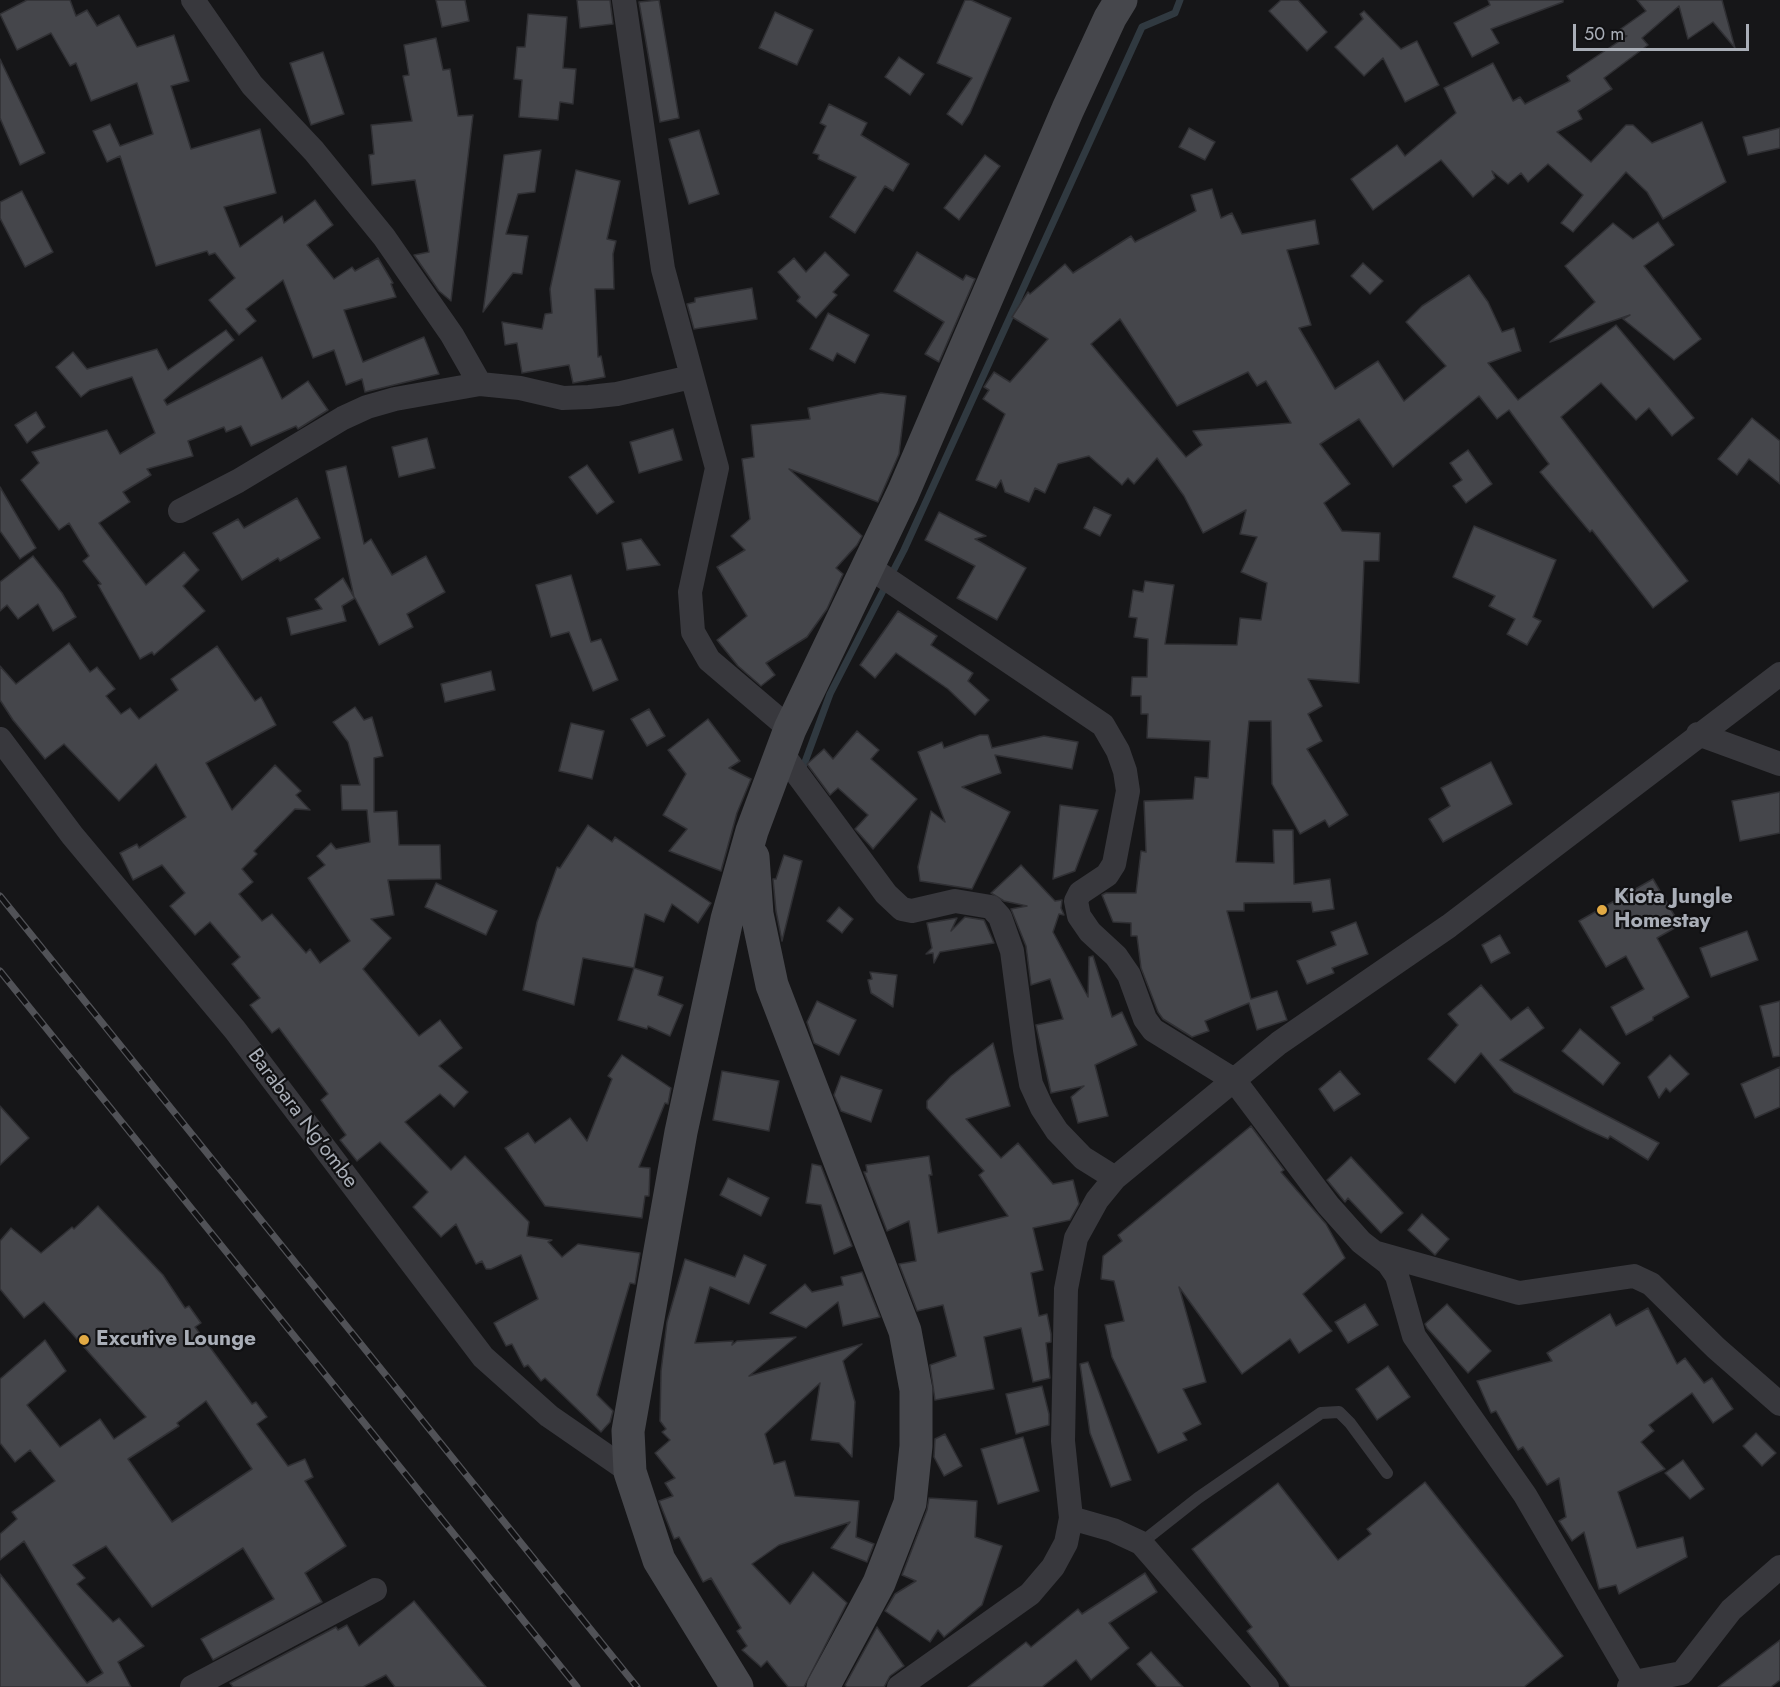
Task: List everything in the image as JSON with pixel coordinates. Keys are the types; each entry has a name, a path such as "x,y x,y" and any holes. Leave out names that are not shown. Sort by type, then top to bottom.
{"main road":[{"path":"737,1687 659,1560 630,1472 628,1431 681,1132 727,919 752,831 785,741 935,424 1073,99 1110,18 1121,0"},
{"path":"752,831 757,914 772,985 905,1331 916,1390 916,1446 910,1503 879,1583 823,1687"}],"street":[{"path":"193,0 252,85 314,151 384,237 452,335 480,384"},
{"path":"624,0 663,269 717,468 690,592 693,632 709,660 785,741 885,894 902,909 912,911 955,901 991,907 999,917 1012,951 1024,1050 1031,1084 1042,1108 1057,1131 1083,1158 1115,1178"},
{"path":"180,512 366,406 480,384 572,398 617,394 691,377"},
{"path":"869,567 1103,725 1118,751 1128,791 1114,864 1107,875 1080,893 1077,901 1079,916 1090,932 1116,956 1129,975 1145,1019 1153,1030 1234,1080 1328,1205 1361,1242 1377,1253 1397,1276 1414,1336 1525,1496 1632,1684 1682,1673 1731,1610 1780,1567"},
{"path":"899,1687 1029,1594 1053,1568 1066,1543 1071,1518 1063,1441 1066,1289 1076,1238 1097,1200 1115,1178 1279,1043 1449,926 1698,734 1780,674"},
{"path":"1698,734 1780,764"},
{"name":"Barabara Ng'ombe","path":"0,739 72,835 236,1030 483,1357 549,1416 630,1472"},
{"path":"1377,1253 1519,1293 1634,1276 1651,1284 1716,1348 1780,1404"},
{"path":"1071,1518 1113,1530 1140,1543 1267,1687"},
{"path":"192,1687 375,1590"}],"lane":[{"path":"1140,1543 1198,1498 1321,1413 1339,1412 1350,1423 1387,1473"}],"building":[{"path":"27,0 70,0 76,16 87,10 97,26 119,15 137,47 174,35 189,81 171,86 191,149 260,129 276,193 224,207 240,247 282,216 284,223 315,200 333,225 307,245 334,279 352,267 355,271 378,258 393,283 391,284 396,297 344,310 363,362 424,337 439,374 365,392 362,379 346,385 334,350 313,358 283,280 246,309 256,321 239,335 209,300 235,278 215,253 209,255 207,251 156,266 120,156 107,162 93,131 110,124 120,146 153,134 137,83 91,101 76,63 70,66 51,33 17,50 0,14"},
{"path":"436,0 465,0 469,21 442,27"},
{"path":"577,0 610,0 613,24 580,28"},
{"path":"659,0 679,118 660,122 639,2"},
{"path":"965,0 971,0 1011,18 970,113 962,125 947,114 972,78 937,63"},
{"path":"1281,0 1298,0 1327,32 1307,51 1269,11"},
{"path":"1488,0 1563,0 1563,2 1491,29 1499,43 1472,57 1454,23 1490,5"},
{"path":"1637,0 1722,0 1735,48 1713,22 1688,39 1679,6 1642,38 1648,45 1604,78 1612,89 1578,111 1582,119 1557,132 1591,162 1626,125 1633,125 1652,143 1702,122 1726,182 1663,219 1647,192 1626,172 1573,232 1561,223 1583,195 1548,164 1528,182 1521,173 1508,184 1492,171 1495,178 1473,197 1441,160 1373,210 1351,179 1397,145 1405,156 1456,113 1444,88 1493,63 1513,101 1520,97 1525,104 1570,81 1567,76 1627,36 1615,33 1646,11"},
{"path":"1364,11 1401,49 1417,41 1439,85 1405,102 1383,58 1364,76 1335,47 1363,19 1360,14"},
{"path":"775,12 813,30 797,65 759,48"},
{"path":"528,14 567,17 563,68 576,69 573,104 560,102 558,120 519,117 522,80 514,79 517,47 525,47"},
{"path":"436,38 443,70 450,69 458,116 473,115 451,301 439,291 414,255 429,252 415,180 372,185 369,155 374,154 371,125 412,121 403,76 409,75 404,45"},
{"path":"323,52 344,114 311,125 290,63"},
{"path":"899,57 924,74 910,95 885,77"},
{"path":"0,59 45,153 20,165 0,118"},
{"path":"829,104 867,123 861,135 909,164 893,191 885,186 855,233 830,217 856,177 818,159 819,155 813,153 826,126 820,123"},
{"path":"1189,128 1215,142 1205,160 1179,147"},
{"path":"1780,128 1780,148 1748,155 1743,137"},
{"path":"699,130 719,194 689,204 669,139"},
{"path":"541,150 535,192 518,194 506,234 528,236 522,274 513,273 483,312 504,155"},
{"path":"985,155 1000,166 959,220 944,208"},
{"path":"576,170 620,181 607,239 616,241 613,254 614,289 595,289 598,357 601,356 605,377 573,383 569,365 522,373 517,343 505,345 502,322 542,329 545,314 552,313 550,289"},
{"path":"1212,189 1221,218 1232,213 1242,234 1315,220 1319,244 1287,250 1311,325 1299,328 1335,389 1378,361 1404,401 1446,366 1406,322 1422,306 1469,275 1488,302 1502,332 1514,328 1521,351 1488,363 1518,400 1616,325 1694,418 1672,436 1649,408 1636,420 1601,383 1561,417 1688,581 1653,608 1592,530 1590,532 1540,472 1549,464 1509,410 1497,419 1479,396 1393,467 1359,419 1320,444 1350,484 1324,503 1342,531 1380,533 1379,561 1364,561 1359,683 1308,679 1322,706 1308,714 1322,741 1307,749 1348,815 1329,827 1325,820 1300,834 1272,784 1271,721 1249,721 1236,862 1274,863 1273,830 1293,830 1294,884 1330,879 1334,909 1313,912 1311,902 1244,903 1244,911 1227,911 1251,999 1277,991 1287,1020 1257,1030 1249,1003 1205,1021 1209,1031 1192,1037 1163,1019 1158,1012 1141,968 1137,936 1131,936 1131,923 1113,922 1102,895 1136,893 1141,851 1146,852 1144,801 1193,799 1195,777 1208,778 1210,741 1147,738 1148,714 1141,714 1141,696 1131,696 1132,677 1147,677 1148,639 1134,637 1137,618 1129,617 1133,590 1143,592 1145,581 1174,585 1165,644 1237,645 1240,618 1261,620 1267,583 1241,572 1257,537 1240,534 1246,510 1203,533 1184,496 1157,458 1134,484 1128,478 1122,485 1089,456 1058,464 1045,493 1035,488 1029,502 1005,492 1001,480 996,488 976,480 1005,414 983,399 989,390 984,387 994,372 1010,382 1048,339 1012,317 1028,292 1030,294 1065,264 1073,273 1131,236 1135,242 1196,211 1191,195","holes":["1120,319 1177,406 1248,372 1257,386 1266,381 1291,423 1193,431 1202,445 1186,457 1091,344"]},
{"path":"22,191 53,252 25,267 0,218 0,202"},
{"path":"1658,222 1674,245 1644,266 1701,339 1674,360 1623,319 1630,315 1550,342 1595,302 1565,266 1613,223 1633,239"},
{"path":"825,252 849,275 833,292 837,295 816,318 797,301 800,297 778,272 794,258 806,272"},
{"path":"917,252 963,280 966,275 975,279 939,362 925,354 944,322 894,291"},
{"path":"1363,263 1383,281 1370,294 1351,276"},
{"path":"752,288 757,319 694,329 687,304 695,302 695,298"},
{"path":"828,313 869,335 855,363 837,353 833,361 810,349"},
{"path":"226,330 234,340 164,400 167,405 262,357 282,399 308,381 328,410 298,429 296,426 251,446 241,426 226,432 224,427 188,441 193,456 147,469 151,475 123,492 130,502 99,523 146,585 184,552 199,570 183,586 205,611 154,655 152,652 140,659 98,585 101,584 83,561 89,556 69,523 59,530 21,480 39,463 32,452 107,430 120,454 155,433 132,377 90,390 81,397 56,367 73,352 87,369 157,349 168,370"},
{"path":"881,393 906,396 899,454 878,502 789,469 862,536 836,568 843,574 827,609 807,637 766,663 775,675 761,686 738,666 717,640 747,616 717,567 745,550 731,536 750,519 742,459 754,457 751,425 810,419 808,408"},
{"path":"36,412 45,427 27,443 15,425"},
{"path":"1752,418 1780,441 1780,484 1749,459 1737,475 1718,459"},
{"path":"673,429 682,460 639,473 630,442"},
{"path":"427,438 435,468 399,477 392,447"},
{"path":"1468,450 1492,484 1466,503 1453,486 1462,480 1450,463"},
{"path":"587,465 614,502 597,514 569,477"},
{"path":"346,466 364,544 371,539 392,575 426,556 445,592 407,614 413,627 379,645 355,598 342,606 346,621 291,635 287,618 322,609 315,599 343,578 354,597 326,471"},
{"path":"0,487 36,548 20,559 0,531"},
{"path":"297,498 320,538 280,561 278,558 242,580 213,533 238,519 244,528"},
{"path":"1094,507 1111,515 1100,536 1084,528"},
{"path":"939,512 986,536 975,539 1026,568 997,620 957,598 975,566 925,540"},
{"path":"1474,526 1556,560 1533,617 1541,621 1527,645 1507,634 1515,619 1489,606 1495,596 1453,577"},
{"path":"641,539 660,565 627,570 622,543"},
{"path":"33,556 62,593 76,617 53,631 38,604 18,619 7,605 0,611 0,582"},
{"path":"571,575 591,642 601,639 618,680 593,691 569,632 551,637 536,585"},
{"path":"898,611 937,636 931,645 973,673 968,681 989,700 975,715 948,689 896,653 875,678 860,665"},
{"path":"69,643 90,672 97,667 115,689 106,696 121,714 130,708 139,719 178,690 171,679 217,646 255,701 261,697 276,725 206,763 232,810 275,765 301,791 296,795 310,810 295,809 254,851 257,854 242,869 253,882 239,894 262,921 272,914 306,953 310,949 320,963 350,941 308,878 325,865 317,856 331,843 336,849 370,842 367,810 342,810 341,785 360,785 348,742 333,722 355,707 364,720 372,717 383,756 374,758 374,812 397,811 399,845 440,845 441,879 388,880 394,915 371,919 391,938 363,969 419,1036 440,1020 462,1048 439,1066 468,1092 454,1107 440,1094 405,1122 451,1170 465,1156 529,1222 527,1236 552,1240 548,1242 562,1257 578,1244 640,1253 635,1284 630,1283 597,1395 613,1411 610,1422 601,1432 545,1378 541,1381 528,1365 524,1367 512,1344 506,1346 494,1323 538,1299 521,1255 491,1269 486,1269 482,1261 476,1264 456,1224 441,1237 413,1207 428,1192 380,1142 357,1161 340,1140 346,1135 321,1100 328,1094 279,1028 272,1033 250,1005 260,998 232,964 240,957 210,922 195,935 170,906 185,893 162,865 133,880 120,853 137,844 139,848 186,817 156,764 119,801 64,744 45,759 13,720 0,700 0,666 16,684"},
{"path":"491,671 495,690 445,702 441,684"},
{"path":"649,709 665,736 647,746 631,719"},
{"path":"708,719 740,761 729,768 751,779 737,813 721,871 669,851 687,829 663,815 686,774 668,750"},
{"path":"571,723 604,731 592,779 559,771"},
{"path":"857,731 879,750 871,759 917,799 873,849 855,829 868,815 838,788 830,795 807,764 824,749 833,759"},
{"path":"980,735 988,735 992,748 1044,736 1078,742 1072,769 995,755 1001,773 962,787 1010,812 972,889 920,881 918,867 931,811 945,822 918,752 942,742 944,748"},
{"path":"1491,762 1512,804 1443,842 1429,819 1450,806 1441,788"},
{"path":"1780,792 1780,833 1740,841 1732,801"},
{"path":"1060,805 1098,810 1075,871 1053,879"},
{"path":"588,825 612,842 615,837 711,903 698,923 672,904 664,922 645,914 634,968 583,958 574,1005 523,990 537,922 557,867 560,868"},
{"path":"784,855 802,861 782,941 773,879 776,879"},
{"path":"1021,865 1055,901 1062,900 1061,908 1064,915 1059,914 1053,932 1088,997 1089,957 1093,956 1112,1017 1122,1012 1137,1045 1095,1065 1108,1116 1078,1123 1071,1097 1084,1086 1051,1093 1036,1025 1063,1019 1050,979 1031,985 1026,946 1011,909 1027,906 1004,901 991,893"},
{"path":"1653,879 1680,925 1657,938 1689,997 1626,1035 1611,1007 1644,989 1626,956 1606,967 1579,921"},
{"path":"436,883 497,911 486,935 425,907"},
{"path":"839,907 853,919 842,933 827,921"},
{"path":"965,917 984,920 994,943 940,952 934,963 933,953 926,954 932,948 927,923 957,918 951,931"},
{"path":"1356,922 1368,954 1332,968 1334,973 1307,984 1297,961 1336,945 1331,932"},
{"path":"1747,931 1758,960 1711,977 1700,948"},
{"path":"1500,935 1510,953 1491,963 1482,945"},
{"path":"634,968 663,977 658,995 683,1005 670,1036 648,1026 647,1029 618,1020"},
{"path":"870,972 897,975 893,1007 871,993 868,980 872,979"},
{"path":"1481,985 1511,1020 1528,1007 1544,1028 1500,1060 1659,1143 1648,1160 1610,1136 1608,1139 1586,1129 1514,1092 1481,1053 1455,1083 1428,1059 1458,1025 1448,1014"},
{"path":"817,1001 856,1020 839,1055 814,1043 807,1022"},
{"path":"1780,1001 1780,1056 1773,1057 1760,1006"},
{"path":"1580,1029 1620,1063 1603,1085 1562,1051"},
{"path":"993,1043 1010,1106 966,1119 1001,1158 1018,1143 1053,1184 1073,1180 1079,1204 1070,1220 1033,1228 1043,1270 1031,1273 1039,1316 1047,1314 1051,1334 1051,1342 1046,1343 1050,1378 1033,1382 1021,1328 984,1337 994,1389 935,1400 930,1365 956,1356 943,1305 917,1311 899,1264 916,1261 909,1221 887,1231 864,1172 867,1172 866,1165 929,1156 932,1175 929,1175 938,1233 1008,1216 979,1175 984,1171 927,1108 927,1101 951,1076"},
{"path":"622,1055 671,1088 668,1104 665,1103 639,1167 650,1168 649,1196 645,1196 642,1218 545,1206 505,1148 528,1133 535,1143 570,1118 587,1141 612,1079 608,1076"},
{"path":"1670,1055 1689,1074 1670,1092 1666,1088 1659,1098 1648,1077"},
{"path":"1780,1067 1780,1107 1755,1118 1741,1084"},
{"path":"722,1071 779,1081 769,1131 713,1120"},
{"path":"1340,1071 1360,1094 1334,1111 1319,1089"},
{"path":"841,1076 882,1090 871,1122 841,1111 834,1095"},
{"path":"0,1106 29,1138 0,1165"},
{"path":"1251,1126 1284,1170 1281,1172 1326,1224 1345,1258 1303,1294 1332,1331 1299,1353 1290,1339 1242,1374 1179,1287 1206,1382 1183,1389 1201,1424 1183,1433 1187,1440 1158,1453 1112,1357 1105,1325 1124,1321 1114,1281 1101,1279 1103,1256 1122,1241 1118,1235"},
{"path":"1351,1157 1403,1213 1381,1233 1348,1198 1345,1202 1327,1180"},
{"path":"812,1164 821,1166 852,1246 834,1254 821,1205 806,1203"},
{"path":"728,1178 769,1198 761,1216 720,1195"},
{"path":"98,1206 163,1275 185,1308 189,1306 201,1323 195,1327 252,1404 256,1402 267,1417 257,1424 288,1466 305,1459 313,1477 305,1481 346,1546 305,1573 322,1602 213,1660 201,1639 274,1599 243,1548 152,1607 106,1546 73,1565 85,1578 77,1584 113,1622 119,1618 144,1646 118,1662 131,1687 0,1687 0,1574 87,1683 103,1673 24,1541 0,1560 0,1534 17,1519 12,1512 55,1481 30,1450 15,1462 0,1443 0,1379 45,1340 66,1371 27,1405 60,1447 100,1419 114,1439 146,1417 44,1302 24,1318 0,1289 0,1241 11,1228 41,1253 72,1227 74,1229","holes":["206,1401 252,1469 172,1522 128,1459 179,1426 177,1423"]},
{"path":"1422,1214 1449,1239 1435,1255 1408,1230"},
{"path":"744,1255 766,1265 749,1304 710,1287 695,1343 733,1341 732,1345 737,1341 796,1337 749,1376 862,1344 843,1361 855,1402 852,1457 839,1443 811,1440 820,1383 765,1434 774,1464 785,1461 795,1496 859,1501 856,1537 874,1544 867,1562 831,1548 850,1522 779,1545 752,1564 790,1604 813,1572 847,1603 804,1687 788,1687 767,1661 761,1667 742,1650 747,1646 737,1631 741,1628 711,1578 703,1582 679,1537 674,1539 659,1501 673,1496 665,1483 675,1478 655,1453 670,1440 662,1432 666,1429 660,1421 661,1371 667,1322 685,1259 735,1277"},
{"path":"862,1272 880,1317 843,1326 838,1302 806,1328 770,1313 805,1284 812,1292 843,1285 841,1277"},
{"path":"1365,1304 1378,1325 1348,1343 1335,1322"},
{"path":"1447,1304 1491,1351 1468,1373 1425,1324"},
{"path":"1648,1308 1677,1364 1685,1358 1704,1383 1712,1378 1733,1409 1713,1423 1692,1393 1649,1425 1654,1431 1641,1442 1665,1469 1618,1492 1637,1548 1683,1537 1687,1557 1619,1594 1616,1585 1599,1589 1584,1532 1572,1541 1559,1521 1566,1517 1559,1478 1547,1485 1523,1447 1518,1450 1496,1411 1491,1413 1477,1381 1552,1361 1547,1353 1610,1314 1616,1326"},
{"path":"1088,1362 1131,1480 1111,1487 1090,1433 1080,1364"},
{"path":"1388,1366 1410,1397 1377,1420 1356,1389"},
{"path":"1042,1386 1049,1414 1049,1425 1016,1434 1006,1394"},
{"path":"1756,1433 1776,1453 1762,1466 1743,1446"},
{"path":"945,1434 962,1466 944,1476 934,1457 935,1439"},
{"path":"1023,1437 1039,1491 998,1504 981,1449"},
{"path":"1683,1460 1704,1489 1690,1499 1665,1473"},
{"path":"1425,1482 1563,1656 1524,1687 1290,1687 1247,1631 1252,1627 1192,1549 1278,1483 1338,1560 1371,1534 1367,1529"},
{"path":"929,1498 977,1501 975,1537 1002,1546 982,1605 944,1637 938,1630 930,1642 885,1611 895,1594 916,1581 902,1575 927,1510"},
{"path":"1145,1573 1157,1592 1109,1623 1129,1648 1091,1680 1076,1660 1042,1687 968,1687 1026,1642 1031,1647 1078,1609 1082,1614"},
{"path":"414,1601 486,1687 395,1687 386,1675 363,1687 233,1687 230,1683 336,1627 338,1630 347,1625 359,1646"},
{"path":"877,1627 904,1666 890,1676 884,1687 847,1687 845,1685"},
{"path":"1780,1640 1780,1680 1771,1687 1718,1687"},
{"path":"1151,1652 1183,1687 1157,1687 1137,1664"}],"waterway":[{"path":"802,770 830,694 904,550 1142,27 1175,13 1180,0"}],"railway":[{"path":"0,896 637,1687"},
{"path":"0,971 577,1687"}],"place":[{"name":"Kiota Jungle Homestay","path":"1602,910"},
{"name":"Excutive Lounge","path":"84,1340"}]}
